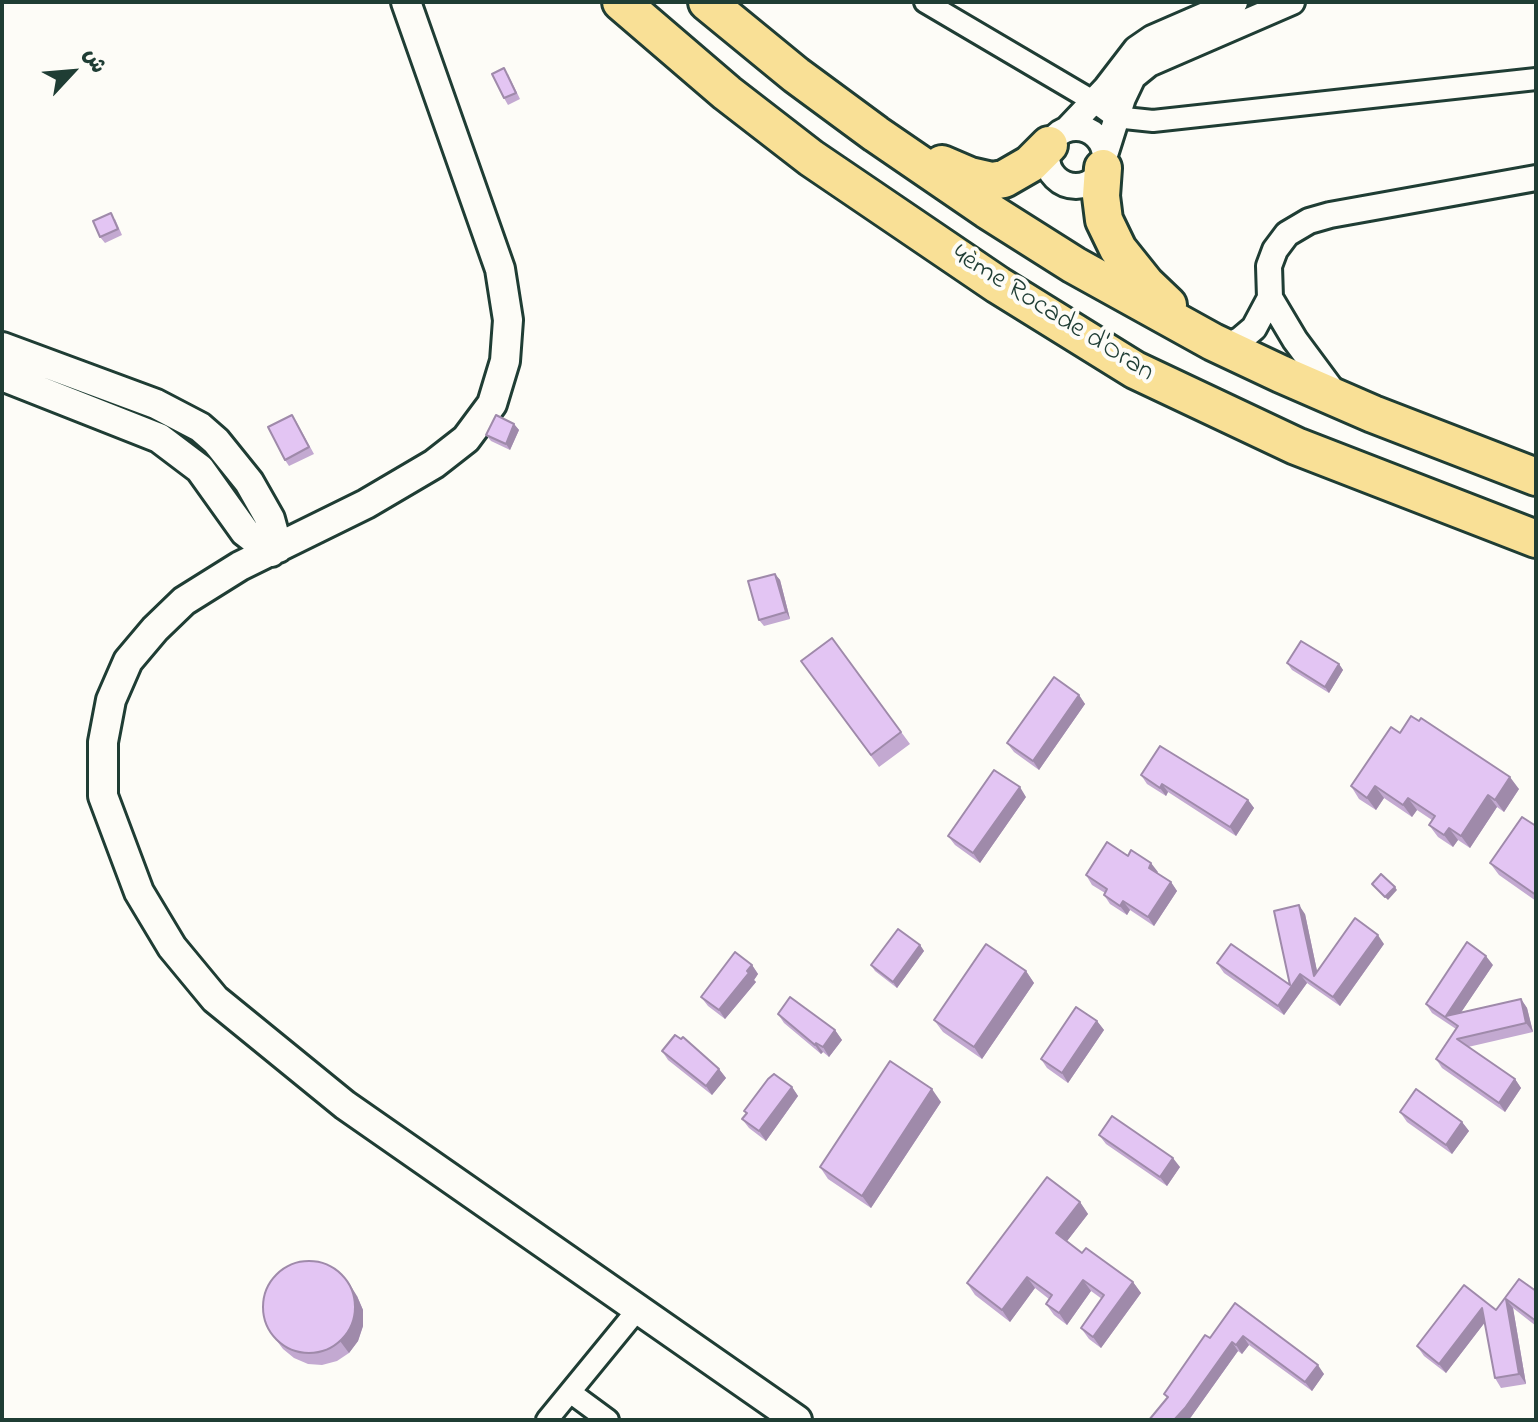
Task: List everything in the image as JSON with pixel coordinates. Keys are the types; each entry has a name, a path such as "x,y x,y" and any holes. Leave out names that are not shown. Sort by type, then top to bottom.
{"highway":[{"name":"4ème Rocade d'Oran","path":"621,2 716,84 811,158 998,285 1135,370 1296,446 1536,539"},
{"name":"4ème Rocade d'Oran","path":"707,2 796,75 876,134 1074,265 1219,344 1338,398 1536,477"},
{"path":"876,134 970,176 992,181 1016,175 1059,137"},
{"path":"1104,161 1101,196 1104,220 1118,249 1163,302 1219,344"}],"main road":[{"path":"406,2 500,269 508,320 505,361 492,404 466,439 404,483 240,566 184,601 155,629 128,661 111,700 103,742 103,796 139,892 172,947 215,999 345,1105 797,1420"},
{"path":"2,347 156,404 191,422 216,441 232,460 265,511 274,550"},
{"path":"2,376 159,438 200,469 251,539 274,550"},
{"path":"265,511 286,521 323,526"},
{"path":"211,584 230,553 234,517"}],"street":[{"path":"925,2 1115,117 1153,121 1536,79"},
{"path":"1235,2 1152,38 1136,49 1059,137 1048,165 1053,174 1070,185 1090,183 1104,161 1115,117 1133,77 1149,64 1292,2"},
{"path":"1059,137 1085,129 1093,133 1104,146 1104,161"},
{"path":"1338,398 1302,350 1270,298 1269,266 1275,250 1287,234 1309,221 1330,215 1536,178"},
{"path":"1219,344 1241,339 1254,328 1270,298"},
{"path":"547,1420 638,1309"},
{"path":"570,1392 608,1420"}],"building":[{"path":"504,68 516,93 504,98 492,74"},
{"path":"111,213 118,229 100,237 93,221"},
{"path":"292,415 309,447 285,460 268,427"},
{"path":"496,415 514,424 506,444 486,435"},
{"path":"775,574 786,612 759,620 748,581"},
{"path":"832,638 901,732 871,755 801,661"},
{"path":"1301,641 1339,664 1325,687 1287,663"},
{"path":"1054,677 1079,695 1033,761 1007,743"},
{"path":"1411,716 1419,721 1421,718 1510,777 1495,800 1488,795 1461,836 1449,828 1444,835 1429,825 1435,816 1408,798 1403,805 1375,786 1367,798 1351,786 1391,727 1400,733"},
{"path":"1160,746 1248,800 1230,827 1162,784 1160,788 1141,775"},
{"path":"994,770 1020,787 973,853 948,836"},
{"path":"1522,817 1536,826 1536,895 1490,863"},
{"path":"1107,842 1128,856 1131,850 1151,863 1149,868 1171,882 1148,917 1123,901 1120,906 1104,895 1107,889 1086,875"},
{"path":"1381,874 1395,887 1385,897 1372,884"},
{"path":"1299,905 1314,976 1355,918 1378,935 1333,997 1300,974 1278,1006 1217,963 1231,944 1290,985 1274,911"},
{"path":"898,929 920,945 893,982 871,965"},
{"path":"1467,942 1486,956 1446,1016 1521,999 1526,1023 1457,1039 1515,1079 1499,1103 1436,1059 1458,1026 1426,1004"},
{"path":"986,944 1026,971 974,1047 934,1020"},
{"path":"735,952 752,965 719,1010 701,997"},
{"path":"790,997 835,1030 823,1047 815,1045 778,1014"},
{"path":"1076,1007 1097,1021 1062,1073 1041,1059"},
{"path":"675,1035 681,1039 683,1037 719,1069 706,1086 662,1051"},
{"path":"890,1061 932,1089 862,1196 820,1167"},
{"path":"774,1074 792,1087 759,1131 742,1119 747,1113 744,1111"},
{"path":"1416,1089 1462,1122 1446,1145 1400,1112"},
{"path":"1112,1116 1173,1158 1160,1177 1099,1135"},
{"path":"1047,1177 1080,1202 1056,1233 1082,1253 1086,1248 1133,1282 1093,1337 1081,1328 1104,1295 1083,1280 1059,1313 1046,1304 1052,1295 1027,1277 1002,1310 967,1283"},
{"path":"309,1261 326,1265 341,1275 351,1290 355,1307 351,1324 341,1339 326,1349 309,1353 292,1349 277,1339 267,1324 263,1307 267,1290 277,1275 292,1265"},
{"path":"1519,1279 1536,1291 1536,1321 1506,1299 1519,1374 1495,1378 1482,1308 1439,1364 1417,1346 1464,1285 1496,1310"},
{"path":"1235,1303 1318,1365 1305,1382 1243,1336 1236,1345 1232,1342 1174,1420 1149,1420 1168,1397 1164,1394 1205,1335 1210,1338"}]}
